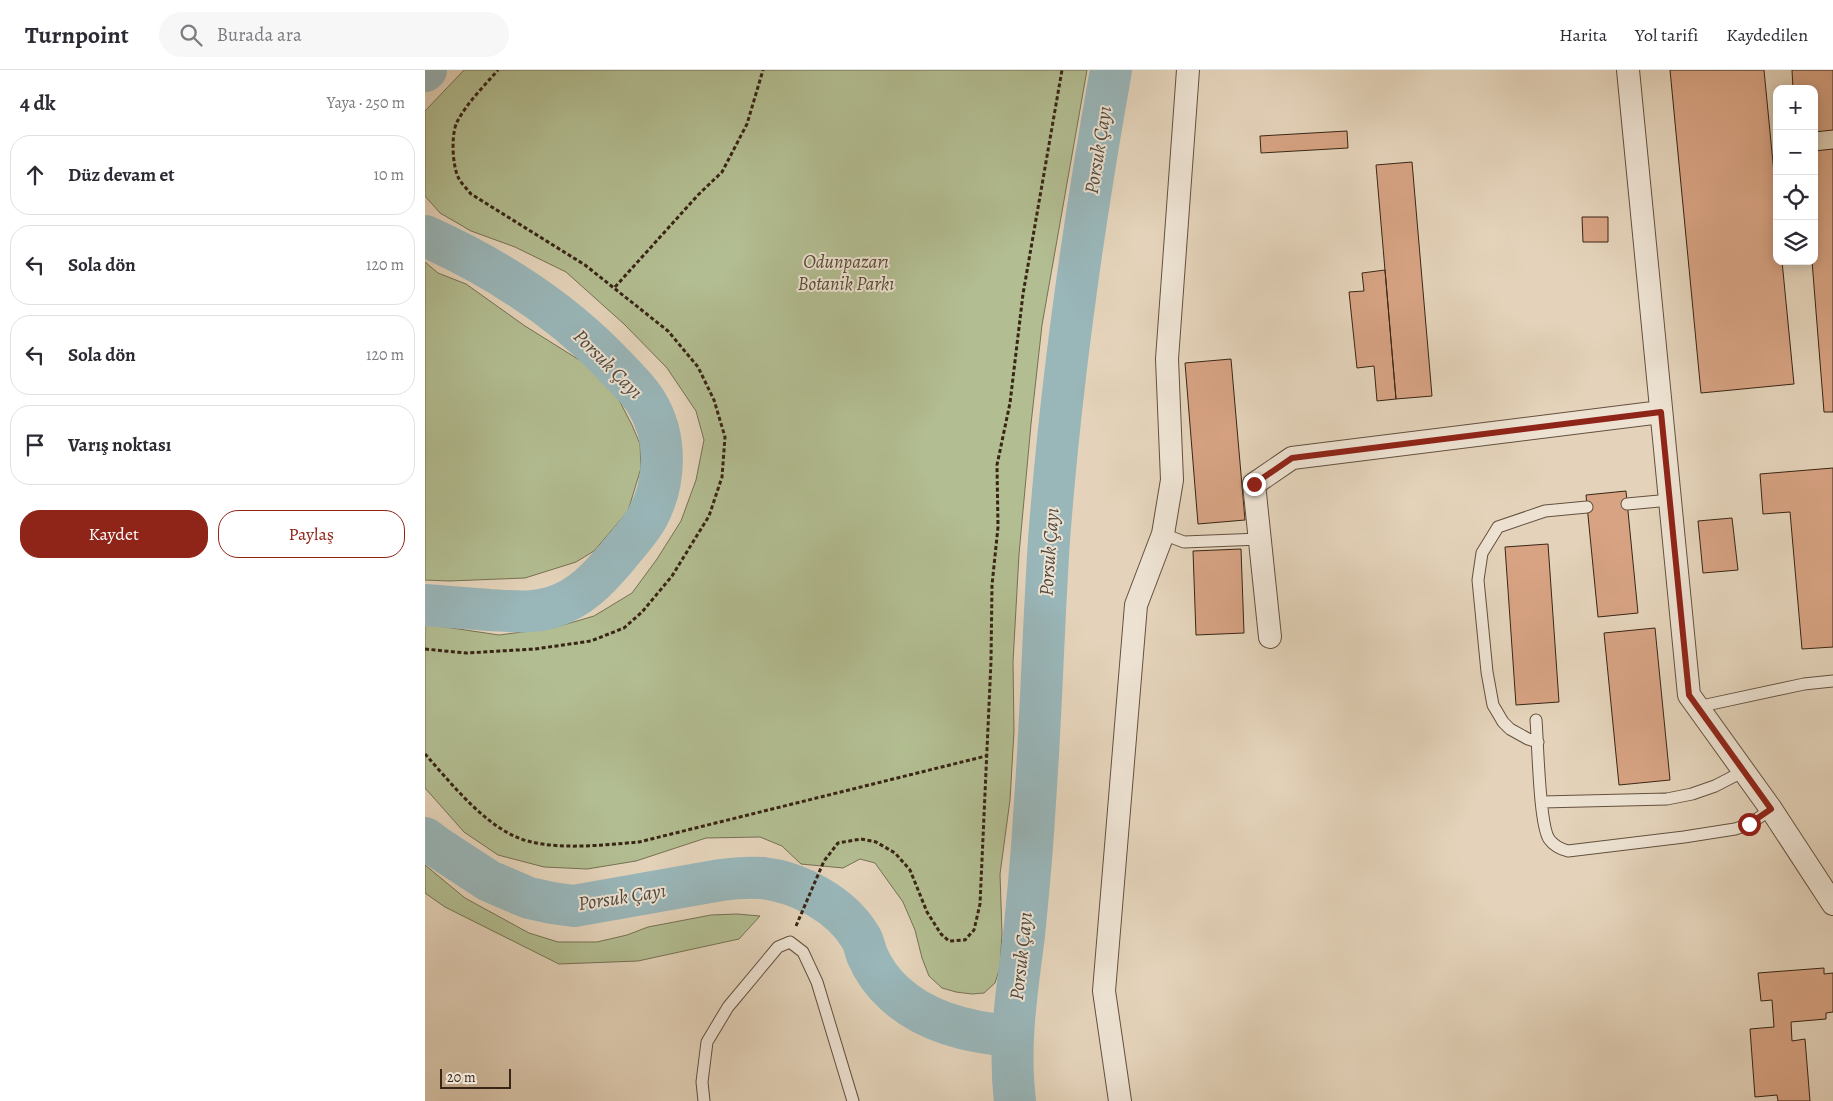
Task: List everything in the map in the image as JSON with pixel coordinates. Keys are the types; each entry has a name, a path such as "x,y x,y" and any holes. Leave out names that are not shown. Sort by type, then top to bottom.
{"street":[{"path":"1120,1101 1104,991 1136,605 1163,534 1172,480 1167,359 1188,70"},
{"path":"1628,70 1689,695 1771,809 1833,904"},
{"path":"1270,637 1254,484 1292,458 1661,412"}],"lane":[{"path":"1627,504 1670,500"},
{"path":"1538,742 1523,737 1510,729 1503,722 1493,705 1487,672 1477,580 1482,553 1498,527 1545,511 1587,507"},
{"path":"1163,534 1184,542 1260,539"},
{"path":"1697,707 1804,684 1833,681"},
{"path":"1537,720 1542,802 1546,833 1549,840 1555,846 1568,851 1735,829 1749,824 1771,809"},
{"path":"1542,802 1667,798 1691,794 1715,786 1744,771"},
{"path":"703,1101 702,1082 707,1042 728,1007 778,947 790,942 803,952 817,982 853,1101"}],"path":[{"path":"425,649 466,653 535,649 591,641 624,628 642,612 672,576 709,516 722,477 725,437 714,400 698,367 667,330 585,265 471,194 459,179 454,162 453,141 456,123 476,95 498,70"},
{"path":"615,287 698,195 723,172 747,124 763,70"},
{"path":"799,918 824,861 838,844 861,839 876,842 895,853 910,870 927,912 941,934 949,941 965,940 974,930 980,904 991,662 992,584 998,528 997,465 1010,403 1023,294 1062,70"},
{"path":"425,754 487,819 515,837 544,845 587,846 639,842 986,756"}],"green space":[{"name":"Odunpazarı Botanik Parkı","path":"464,70 1087,70 1042,325 1019,554 1013,662 1014,731 1010,800 1000,874 1002,933 1000,967 995,983 984,993 972,994 942,988 929,976 915,930 903,902 875,863 860,859 843,868 801,864 782,846 760,837 706,838 636,861 587,869 544,867 498,855 464,832 425,788 425,624 499,635 553,628 594,616 632,593 657,559 681,521 696,480 704,440 696,411 667,368 624,324 566,272 515,247 471,231 440,213 425,196 425,111"},
{"path":"425,262 438,273 466,284 525,326 581,361 602,379 619,400 632,425 640,444 641,468 628,511 594,551 576,562 525,578 425,580"},
{"path":"425,865 465,898 529,933 558,942 597,942 627,935 648,927 711,915 737,914 760,916 739,939 638,961 559,964 445,907 425,893"}],"building":[{"path":"1670,70 1764,70 1773,163 1773,265 1782,265 1794,384 1701,393"},
{"path":"1792,70 1833,70 1833,130 1818,132 1818,85 1793,85"},
{"path":"1347,131 1348,148 1261,153 1260,136"},
{"path":"1833,149 1833,412 1824,412 1812,265 1818,265 1818,151"},
{"path":"1412,162 1432,396 1396,399 1376,165"},
{"path":"1582,217 1608,217 1608,242 1583,242"},
{"path":"1385,270 1396,399 1377,401 1374,366 1357,368 1349,292 1364,291 1362,273"},
{"path":"1231,359 1245,520 1198,524 1185,363"},
{"path":"1833,468 1833,647 1802,649 1790,512 1763,514 1760,474"},
{"path":"1626,491 1638,613 1598,617 1586,495"},
{"path":"1732,518 1738,570 1703,573 1698,521"},
{"path":"1548,544 1559,702 1516,705 1505,547"},
{"path":"1241,549 1244,633 1196,635 1193,551"},
{"path":"1655,628 1670,780 1619,785 1604,633"},
{"path":"1824,968 1824,974 1833,973 1833,1012 1826,1013 1826,1019 1791,1022 1792,1041 1805,1039 1810,1101 1778,1101 1777,1095 1755,1097 1750,1029 1774,1027 1772,1000 1761,1001 1758,973"}],"waterway":[{"name":"Porsuk Çayı","path":"1015,1101 1012,1059 1013,1038 1032,845 1054,481 1074,304 1111,70"},
{"name":"Porsuk Çayı","path":"425,236 451,248 523,289 589,340 629,380 646,402 658,430 662,460 658,490 644,523 603,573 581,593 553,607 529,611 425,605"},
{"name":"Porsuk Çayı","path":"425,838 489,881 529,898 574,906 721,880 762,878 790,884 818,897 843,915 861,938 869,960 879,976 890,989 920,1012 949,1025 997,1035 1013,1036"}],"route":[{"path":"1254,484 1292,458 1661,412 1689,695 1771,809 1749,824"}]}
